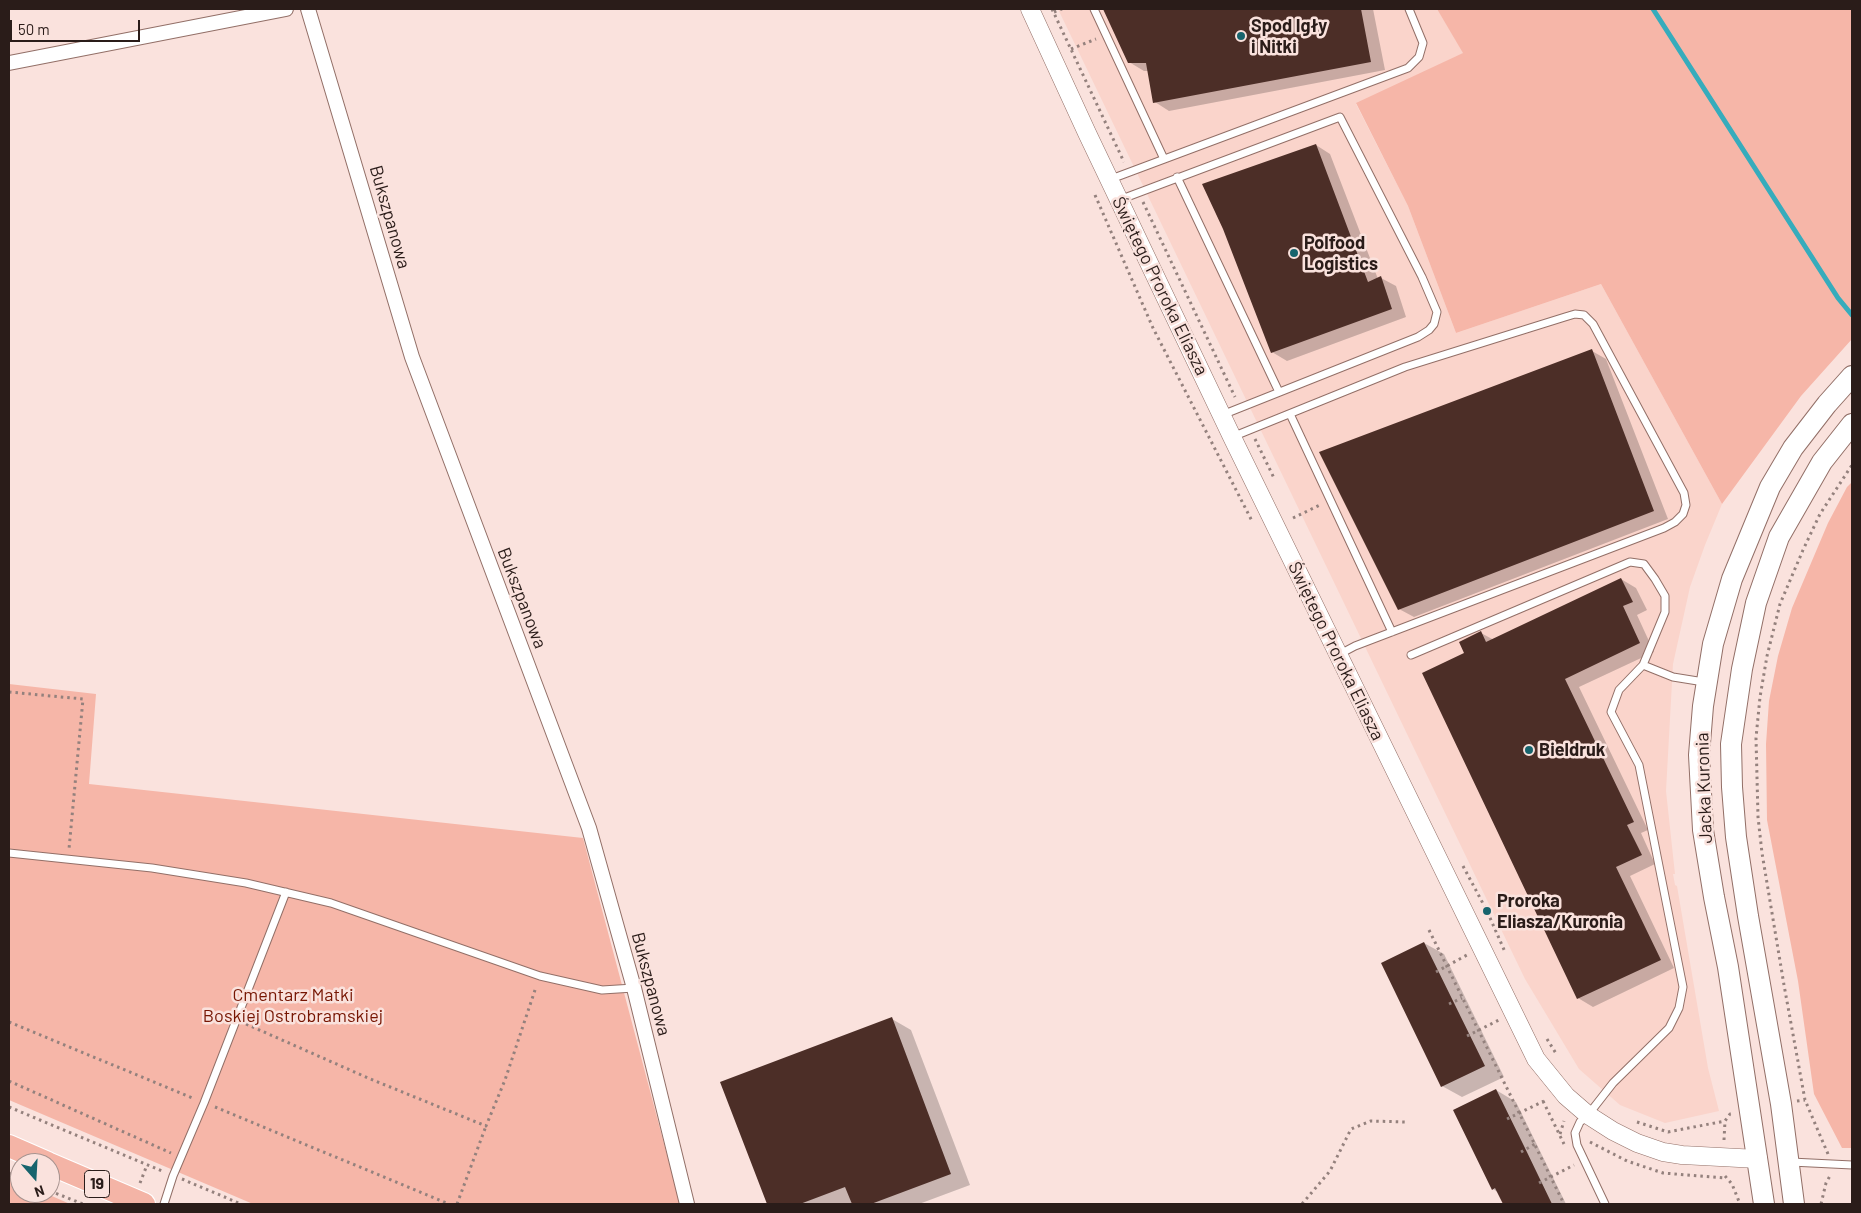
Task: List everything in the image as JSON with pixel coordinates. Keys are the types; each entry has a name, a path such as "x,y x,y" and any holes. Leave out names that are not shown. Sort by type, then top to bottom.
{"highway":[{"name":"19","path":"9,1146 25,1153"},
{"name":"19","path":"60,1169 144,1204"}],"main road":[{"name":"Jacka Kuronia","path":"1764,1204 1728,967 1703,830 1699,755 1703,706 1714,644 1732,579 1770,487 1793,448 1827,404 1852,376"},
{"name":"Jacka Kuronia","path":"1794,1204 1781,1104 1736,837 1731,744 1742,669 1756,603 1779,537 1822,462 1852,424"},
{"path":"1758,1159 1788,1162"}],"street":[{"path":"9,63 286,9"},
{"name":"Bukszpanowa","path":"308,9 412,357 589,828 634,988 687,1204"},
{"name":"Świętego Proroka Eliasza","path":"1030,9 1118,200 1232,437 1536,1059 1566,1096 1588,1115 1637,1143 1663,1152 1682,1155 1758,1159"}],"lane":[{"path":"1094,9 1164,159"},
{"path":"1109,180 1408,68 1419,58 1423,42 1409,9"},
{"path":"1118,200 1177,176 1340,117 1422,277 1437,312 1434,324 1429,330 1418,337 1222,415"},
{"path":"1177,176 1279,392"},
{"path":"1232,437 1405,367 1575,314 1584,315 1593,324 1684,493 1686,505 1683,514 1675,522 1664,528 1392,632 1338,655"},
{"path":"1290,414 1392,632"},
{"path":"1411,655 1630,562 1644,564 1665,596 1664,612 1643,666 1618,690 1611,712 1639,765 1683,987 1679,1008 1669,1028 1613,1083 1588,1115 1580,1122 1575,1133 1577,1145 1605,1204"},
{"path":"1643,666 1673,677 1707,682"},
{"path":"9,853 178,871 246,883 331,903 540,976 602,990 634,988"},
{"path":"164,1204 173,1176 204,1103 286,892"},
{"path":"1788,1162 1852,1165"}],"path":[{"path":"1054,12 1062,9"},
{"path":"1071,50 1088,42"},
{"path":"1821,1204 1826,1183 1831,1174 1830,1156 1805,1100 1784,985 1758,817 1756,738 1767,656 1780,604 1820,514 1852,465"},
{"path":"1293,518 1330,500"},
{"path":"9,692 83,700 68,859"},
{"path":"1464,867 1487,911 1509,960"},
{"path":"1429,930 1564,1204"},
{"path":"1436,972 1470,954"},
{"path":"457,1204 505,1080 540,976"},
{"path":"1449,1004 1462,998"},
{"path":"1467,1036 1502,1018"},
{"path":"237,1019 368,1078 486,1126"},
{"path":"9,1022 449,1204"},
{"path":"9,1081 181,1157"},
{"path":"1507,1119 1549,1098"},
{"path":"9,1107 241,1204"},
{"path":"1302,1204 1330,1171 1351,1129 1371,1121 1405,1122"},
{"path":"1560,1135 1564,1121"},
{"path":"1521,1152 1535,1144"},
{"path":"1539,1183 1574,1165"},
{"path":"60,1195 82,1204"}],"shaded area":[{"path":"1058,9 1437,9 1464,53 1356,104 1408,206 1456,333 1601,284 1722,504 1690,587 1673,664 1666,791 1675,874 1673,874 1675,885 1677,886 1708,1068 1719,1111 1665,1123 1620,1105 1579,1069 1525,979"}],"green space":[{"path":"1437,9 1852,9 1852,339 1801,396 1722,504 1601,284 1456,333 1408,206 1356,103 1463,53"},
{"path":"1852,482 1852,1148 1842,1148 1814,1094 1798,981 1767,820 1766,744 1769,701 1778,656 1792,608 1828,523 1847,487"},
{"name":"Cmentarz Matki Boskiej Ostrobramskiej","path":"9,684 96,694 89,784 583,838 680,1204 253,1204 9,1100"},
{"path":"9,1177 10,1203 60,1203 60,1200 70,1204 9,1204"}],"building":[{"name":"Spod Igły i Nitki","path":"1103,9 1361,9 1371,62 1153,103 1146,63 1128,63"},
{"name":"Polfood Logistics","path":"1316,144 1368,282 1381,276 1392,309 1271,353 1223,229 1202,184"},
{"path":"1592,349 1654,511 1398,610 1319,452"},
{"name":"Bieldruk","path":"1621,578 1633,602 1623,606 1640,643 1565,679 1634,822 1627,825 1642,855 1616,867 1661,960 1577,999 1422,673 1464,653 1459,642 1481,631 1486,642"},
{"path":"1424,942 1485,1066 1441,1087 1381,963"},
{"path":"892,1017 951,1174 871,1204 852,1204 845,1187 800,1204 767,1204 720,1082"},
{"path":"1496,1089 1552,1204 1503,1204 1495,1188 1492,1190 1453,1110"}],"waterway":[{"path":"1653,9 1838,298 1852,315"}],"place":[{"name":"Spod Igły i Nitki","path":"1241,36"},
{"name":"Polfood Logistics","path":"1294,253"},
{"name":"Bieldruk","path":"1529,750"},
{"name":"Proroka Eliasza/Kuronia","path":"1487,911"}]}
